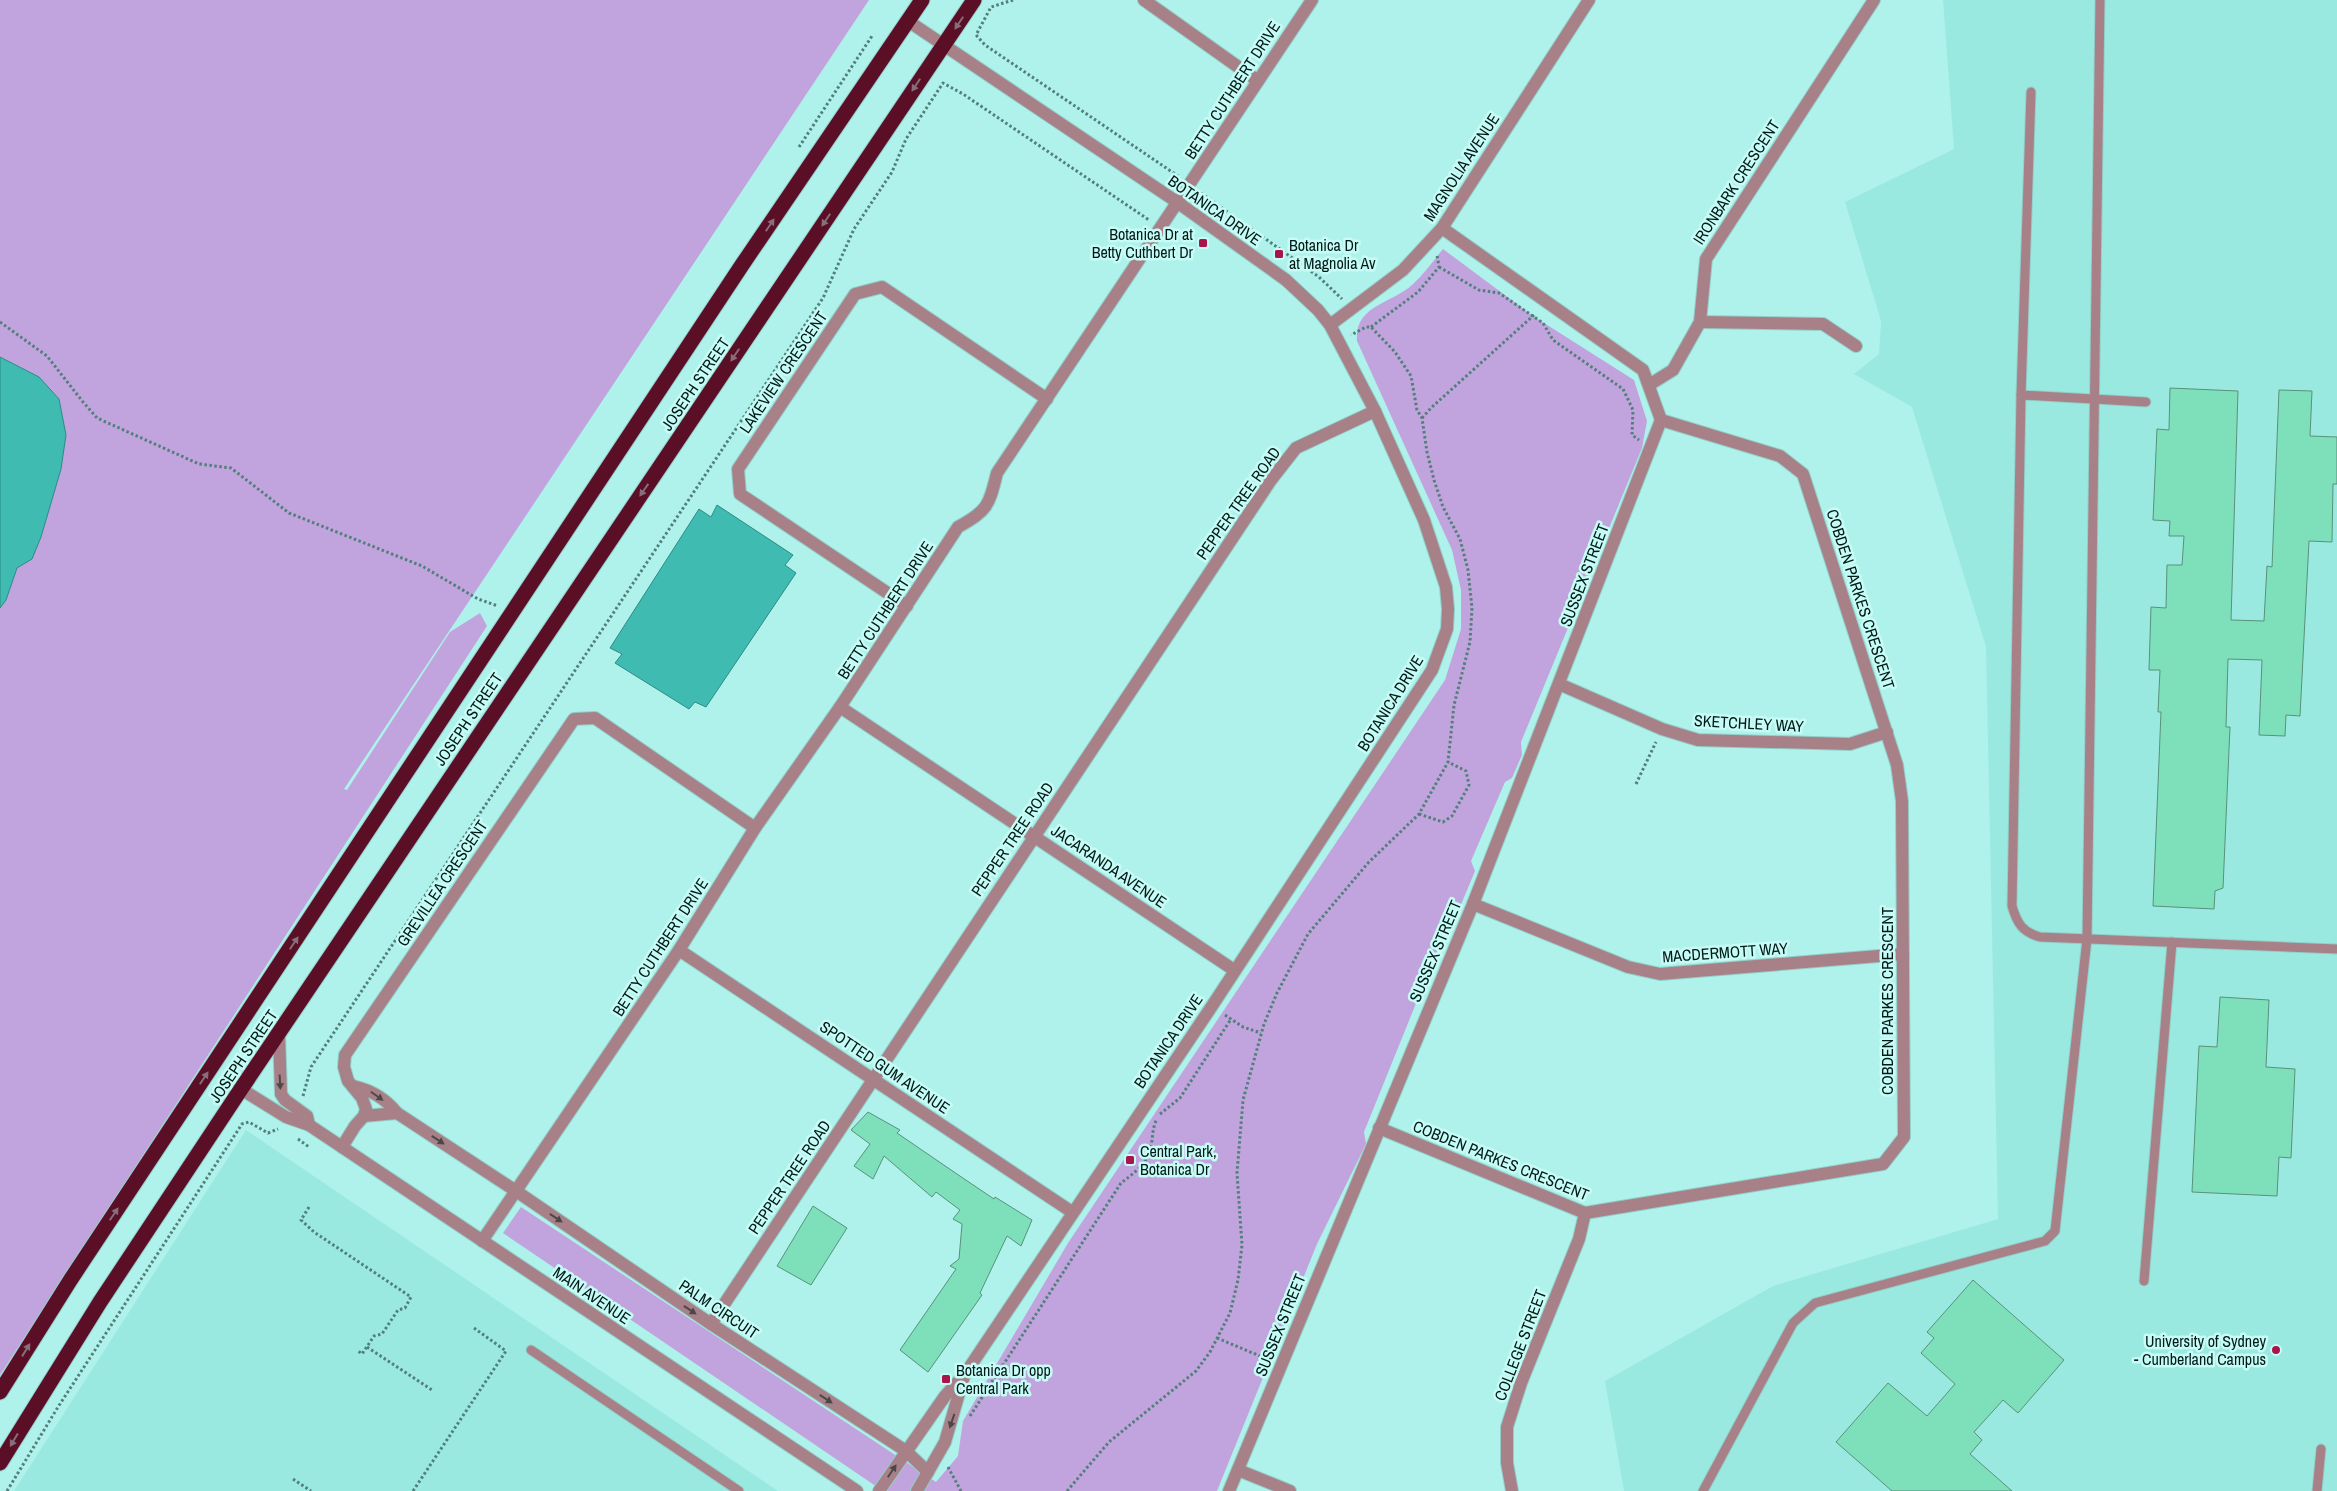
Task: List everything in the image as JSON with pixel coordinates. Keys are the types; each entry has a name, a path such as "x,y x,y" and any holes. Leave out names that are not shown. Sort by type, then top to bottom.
{"highway":[{"name":"JOSEPH STREET","path":"0,1392 71,1279 638,423 922,0"},
{"name":"JOSEPH STREET","path":"0,1463 100,1302 241,1089 974,0"}],"street":[{"path":"1144,0 1258,81"},
{"name":"BETTY CUTHBERT DRIVE","path":"482,1241 679,950 756,828 840,708 958,527 978,516 990,501 997,473 1312,0"},
{"name":"MAGNOLIA AVENUE","path":"1330,325 1403,270 1442,228 1589,0"},
{"name":"IRONBARK CRESCENT","path":"1649,385 1673,370 1700,322 1706,259 1874,0"},
{"name":"BOTANICA DRIVE","path":"879,1491 945,1396 964,1374 1212,1006 1432,670 1447,630 1448,609 1446,587 1424,520 1375,411 1340,341 1318,310 1286,280 1178,202 908,21"},
{"path":"1442,228 1643,370 1661,420"},
{"name":"LAKEVIEW CRESCENT","path":"907,606 740,494 738,469 855,294 882,287 1047,398"},
{"path":"1700,322 1823,324 1856,346"},
{"name":"PEPPER TREE ROAD","path":"711,1324 1271,480 1296,448 1375,411"},
{"name":"SUSSEX STREET","path":"1229,1491 1473,904 1661,420"},
{"name":"COBDEN PARKES CRESCENT","path":"1379,1128 1585,1213 1883,1164 1904,1137 1902,801 1897,766 1803,474 1780,456 1661,420"},
{"name":"SKETCHLEY WAY","path":"1559,684 1662,729 1698,740 1850,744 1887,732"},
{"name":"JACARANDA AVENUE","path":"840,708 1034,835 1234,970"},
{"name":"GREVILLEA CRESCENT","path":"353,1086 348,1080 344,1067 345,1055 574,719 594,718 756,828"},
{"name":"MACDERMOTT WAY","path":"1473,904 1628,967 1660,974 1903,954"},
{"name":"SPOTTED GUM AVENUE","path":"679,950 1072,1212"},
{"name":"MAIN AVENUE","path":"279,1034 281,1094 285,1100 307,1116 308,1125"},
{"path":"353,1086 368,1090 391,1106 397,1114 516,1191"},
{"path":"342,1147 354,1126 364,1116 366,1109 362,1098 353,1086"},
{"name":"MAIN AVENUE","path":"241,1089 286,1117 308,1125 342,1147 857,1491"},
{"path":"364,1116 397,1114"},
{"name":"PALM CIRCUIT","path":"516,1191 711,1324 906,1451 928,1472"},
{"name":"COLLEGE STREET","path":"1512,1491 1507,1463 1507,1427 1521,1383 1579,1239 1585,1213"},
{"name":"BOTANICA DRIVE","path":"917,1491 945,1442 958,1404 964,1374"},
{"path":"1238,1470 1290,1491"}],"lane":[{"path":"1703,1491 1793,1323 1815,1303 2046,1241 2055,1231 2086,939 2100,0"},
{"path":"2031,92 2021,396 2012,906 2018,924 2029,934 2040,937 2337,949"},
{"path":"2021,396 2146,402"},
{"path":"2144,1281 2172,942"},
{"path":"531,1350 739,1491"},
{"path":"2317,1491 2321,1449"}],"path":[{"path":"1013,0 991,7 976,35 984,45 1190,185 1319,277 1395,352 1411,376 1418,410 1422,418 1427,452 1434,480 1443,507 1460,539 1468,570 1472,608 1470,642 1454,705 1448,762 1419,814 1368,863 1308,934 1277,993 1261,1033 1243,1100 1237,1173 1242,1245 1238,1280 1230,1313 1210,1352 1196,1371 1109,1442 1067,1491"},
{"path":"796,152 872,36"},
{"path":"295,1106 303,1096 311,1066 823,298 854,230 892,172 906,139 943,83 964,94 1160,228"},
{"path":"1433,238 1439,267 1479,290 1499,293 1543,323 1553,340 1622,388 1632,410 1632,435 1636,439 1651,445"},
{"path":"1340,341 1368,327 1418,292 1439,267"},
{"path":"1422,418 1547,302"},
{"path":"0,322 48,356 97,418 200,464 231,468 289,513 422,566 478,599 497,606 502,599"},
{"path":"1636,784 1662,729"},
{"path":"1419,814 1443,822 1452,816 1469,785 1466,771 1448,762"},
{"path":"1212,1006 1243,1027 1261,1033"},
{"path":"968,1419 1121,1183 1145,1161 1151,1148 1153,1126 1160,1114 1180,1098 1231,1019"},
{"path":"7,1491 58,1407 242,1124 249,1122 268,1133 276,1130 286,1117"},
{"path":"309,1207 301,1220 307,1226 411,1297 405,1308 398,1310 382,1334 374,1336 362,1354 357,1350"},
{"path":"413,1491 506,1351 474,1328"},
{"path":"1217,1338 1281,1365"},
{"path":"367,1347 432,1390"},
{"path":"948,1468 951,1459"},
{"path":"293,1479 311,1491"}],"shaded area":[{"path":"0,0 869,0 344,789 347,790 450,632 480,613 487,626 0,1375"},
{"path":"1943,0 2337,0 2337,1491 1624,1491 1605,1381 1773,1286 1998,1219 1986,647 1912,407 1854,374 1879,354 1881,321 1845,202 1954,149"},
{"path":"1443,249 1533,316 1634,380 1647,421 1642,448 1521,742 1522,755 1512,778 1505,782 1471,861 1475,871 1447,938 1440,944 1364,1132 1366,1144 1317,1244 1217,1491 883,1491 503,1233 521,1207 936,1482 958,1456 963,1421 1068,1243 1445,680 1461,629 1461,590 1452,550 1357,341 1358,329 1368,312 1413,284"},
{"path":"246,1130 778,1491 14,1491"}],"water":[{"path":"0,357 39,377 59,399 66,435 61,469 41,537 32,559 17,568 6,600 0,608"},
{"path":"717,505 793,555 785,565 796,573 706,707 695,702 689,709 615,663 622,654 610,648 699,509 711,517"}],"building":[{"path":"2170,388 2238,391 2231,620 2264,621 2267,566 2272,567 2279,390 2312,391 2310,436 2337,437 2337,484 2333,484 2332,542 2309,541 2300,716 2286,715 2285,736 2259,735 2262,660 2228,659 2226,727 2230,727 2223,888 2215,891 2214,909 2153,906 2161,712 2158,712 2160,670 2149,670 2151,607 2166,608 2167,565 2182,565 2184,536 2169,536 2170,521 2153,520 2157,429 2169,430"},
{"path":"2220,997 2269,1000 2266,1067 2295,1069 2291,1158 2279,1157 2277,1196 2192,1192 2199,1046 2217,1047"},
{"path":"868,1112 900,1130 897,1133 994,1199 995,1197 1032,1220 1021,1246 1007,1236 980,1293 982,1295 928,1372 900,1350 956,1269 950,1266 959,1259 962,1224 953,1219 960,1210 936,1192 932,1197 884,1156 873,1179 854,1166 870,1144 851,1130"},
{"path":"813,1206 847,1228 811,1285 777,1266"},
{"path":"1973,1280 2064,1360 2018,1413 2003,1400 1974,1432 1982,1440 1970,1454 2012,1491 1892,1491 1836,1442 1888,1383 1927,1416 1955,1384 1921,1353 1934,1338 1927,1332"}],"place":[{"name":"Botanica Dr at Betty Cuthbert Dr","path":"1203,243"},
{"name":"Botanica Dr at Magnolia Av","path":"1279,254"},
{"name":"Central Park, Botanica Dr","path":"1130,1160"},
{"name":"University of Sydney - Cumberland Campus","path":"2276,1350"},
{"name":"Botanica Dr opp Central Park","path":"946,1379"}]}
